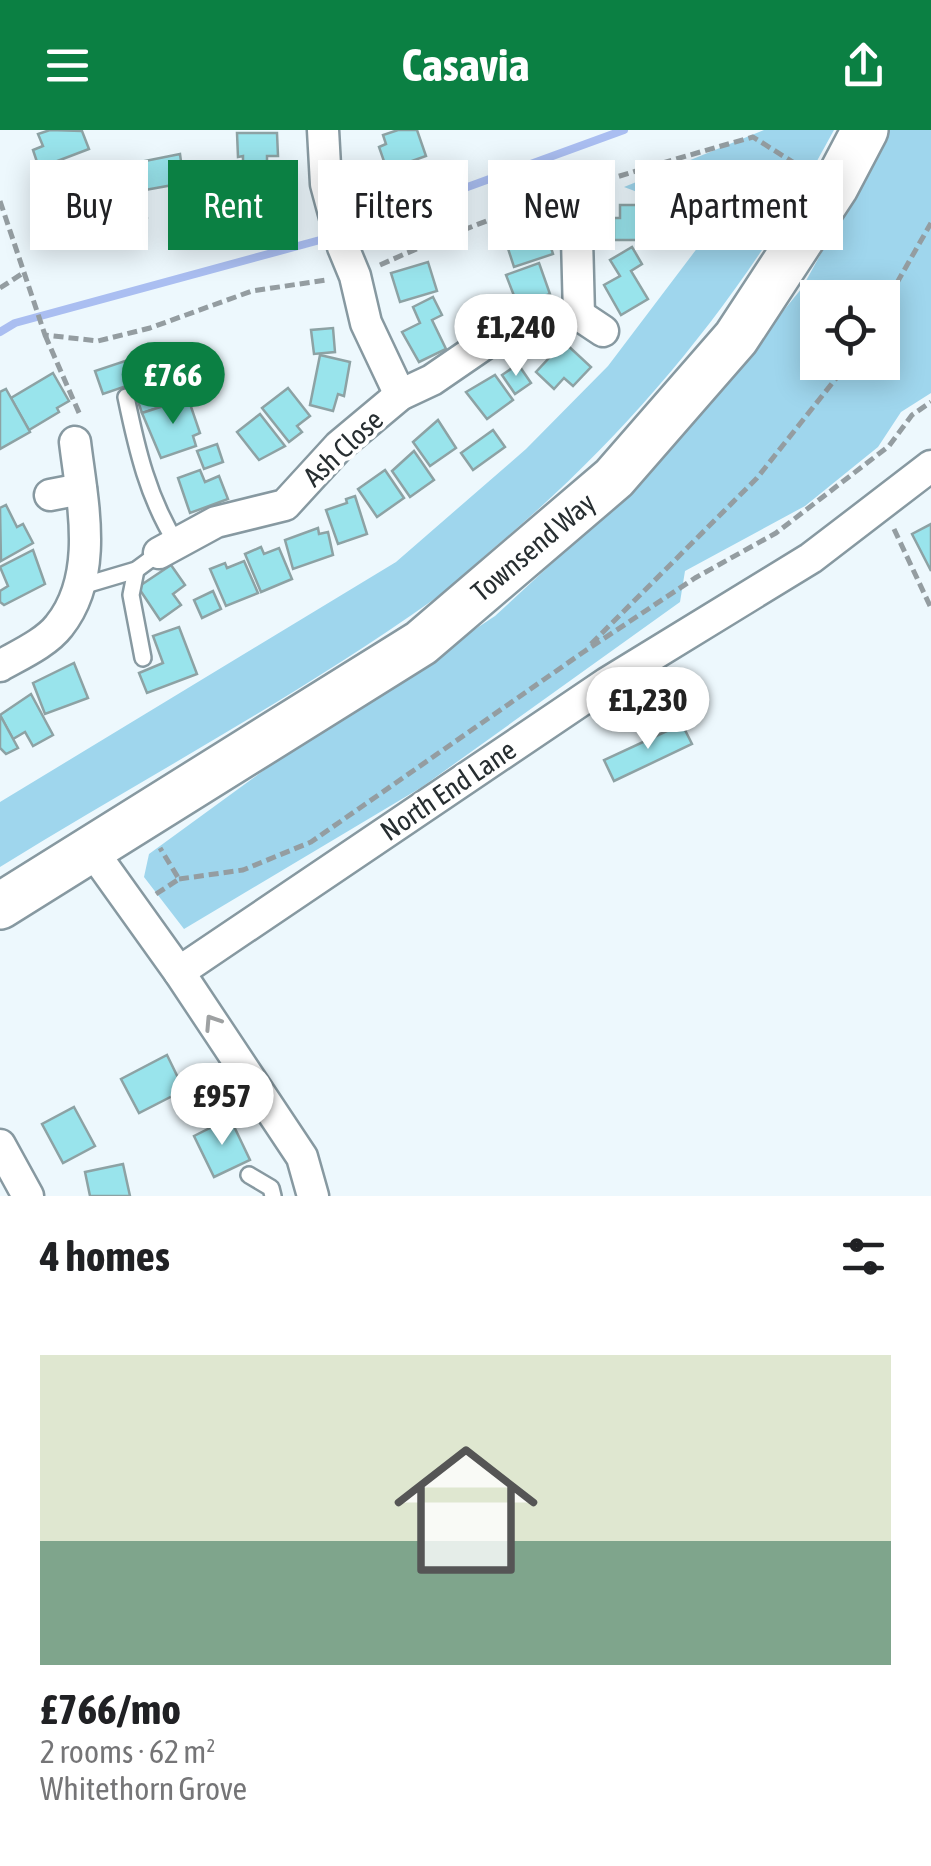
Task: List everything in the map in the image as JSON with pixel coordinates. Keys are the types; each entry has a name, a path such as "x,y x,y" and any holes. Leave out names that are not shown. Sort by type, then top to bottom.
{"main road":[{"name":"Townsend Way","path":"843,172 865,130"},
{"name":"Townsend Way","path":"91,850 421,643 614,478 736,338 794,250"},
{"path":"0,906 91,850"}],"street":[{"path":"324,130 326,184 343,247 356,276 366,323 400,395"},
{"name":"Ash Close","path":"157,556 216,522 285,505 339,446 400,395 432,380 500,334 591,323 580,250"},
{"path":"0,666 58,628 82,586 84,535 75,442"},
{"name":"North End Lane","path":"179,972 607,682 811,558 931,466"},
{"path":"50,495 80,489"},
{"path":"91,850 179,972 302,1157 313,1196"},
{"path":"0,1146 28,1196"}],"lane":[{"path":"126,397 144,475 158,513 157,556 131,594 143,658"},
{"path":"82,586 157,556"},
{"path":"249,1175 271,1188 273,1196"}],"path":[{"path":"670,160 753,137 791,160"},
{"path":"45,335 98,341 150,328 252,290 356,276 456,230 635,170"},
{"path":"0,201 45,335 82,417 75,442"},
{"path":"899,280 931,224"},
{"path":"0,288 23,273"},
{"path":"582,653 757,478 834,380"},
{"path":"133,909 179,878 242,870 311,842 582,653 695,578 790,523 889,446 912,415 931,402"},
{"path":"882,504 931,608"},
{"path":"142,820 179,878"}],"shaded area":[{"path":"764,130 834,130 817,160 690,160"},
{"path":"889,130 931,130 931,393 901,412 878,447 805,506 685,571 680,602 422,787 184,929 144,877 149,854 282,757 495,616 654,469 800,290 800,380 900,380 900,280 806,280 823,250 843,250 843,214"},
{"path":"696,250 762,250 728,299 645,402 552,497 442,593 273,704 0,867 0,802 396,562 526,449 608,366"}],"building":[{"path":"50,130 82,131 89,149 60,160 36,160 33,150 43,146 38,134"},
{"path":"417,130 426,156 384,160 379,147 386,144 383,135"},
{"path":"237,133 277,133 278,156 267,156 267,160 238,157"},
{"path":"180,154 181,160 168,160 168,186 148,189 148,160"},
{"path":"620,205 635,205 635,240 615,240 615,218 620,218"},
{"path":"632,247 642,264 631,271 648,299 621,315 604,285 620,276 610,260"},
{"path":"508,250 552,250 553,254 514,267"},
{"path":"428,262 437,291 400,302 391,273"},
{"path":"539,263 550,294 518,306 506,275"},
{"path":"433,297 442,315 432,320 446,349 419,362 402,332 420,323 413,307"},
{"path":"333,328 335,352 314,354 311,330"},
{"path":"564,342 591,367 573,386 564,378 554,389 536,372"},
{"path":"152,352 170,404 142,413 132,384 103,394 95,371"},
{"path":"320,355 350,362 344,396 338,394 333,411 310,405"},
{"path":"518,364 531,383 515,394 502,375"},
{"path":"53,373 69,401 57,408 59,412 29,430 11,398"},
{"path":"495,375 513,400 487,419 466,392"},
{"path":"288,388 310,416 297,426 302,432 289,442 262,408"},
{"path":"6,389 30,432 0,449 0,392"},
{"path":"188,398 200,433 193,436 196,446 161,458 142,413"},
{"path":"260,414 285,446 259,460 237,432"},
{"path":"438,420 456,448 430,466 413,442"},
{"path":"493,430 505,447 473,470 461,453"},
{"path":"217,444 223,462 204,469 197,451"},
{"path":"414,451 434,480 410,497 392,471"},
{"path":"200,470 205,482 219,476 228,499 190,513 178,478"},
{"path":"385,470 404,498 377,517 358,489"},
{"path":"355,496 367,534 338,544 326,510"},
{"path":"6,505 17,527 23,524 33,543 1,561 0,508"},
{"path":"931,524 931,571 912,534"},
{"path":"318,528 319,534 328,532 333,555 293,569 285,540"},
{"path":"261,547 264,554 279,548 292,579 261,592 245,554"},
{"path":"33,550 45,584 4,605 0,602 0,591 8,586 0,567"},
{"path":"244,561 258,593 226,606 210,569"},
{"path":"171,565 185,585 173,594 181,605 160,620 138,587"},
{"path":"213,591 221,609 202,618 194,600"},
{"path":"179,627 197,674 147,693 139,673 163,663 153,636"},
{"path":"74,663 88,698 45,714 33,683"},
{"path":"31,694 53,735 33,746 25,732 13,739 0,715"},
{"path":"0,715 18,748 6,754 0,748"},
{"path":"682,724 692,744 614,781 604,760"},
{"path":"167,1055 184,1090 139,1113 121,1079"},
{"path":"74,1107 95,1146 63,1163 42,1124"},
{"path":"230,1118 250,1160 214,1177 194,1136"},
{"path":"123,1164 130,1196 90,1196 85,1172"}],"waterway":[{"path":"468,187 624,130"},
{"path":"0,332 15,323 318,241"}]}
